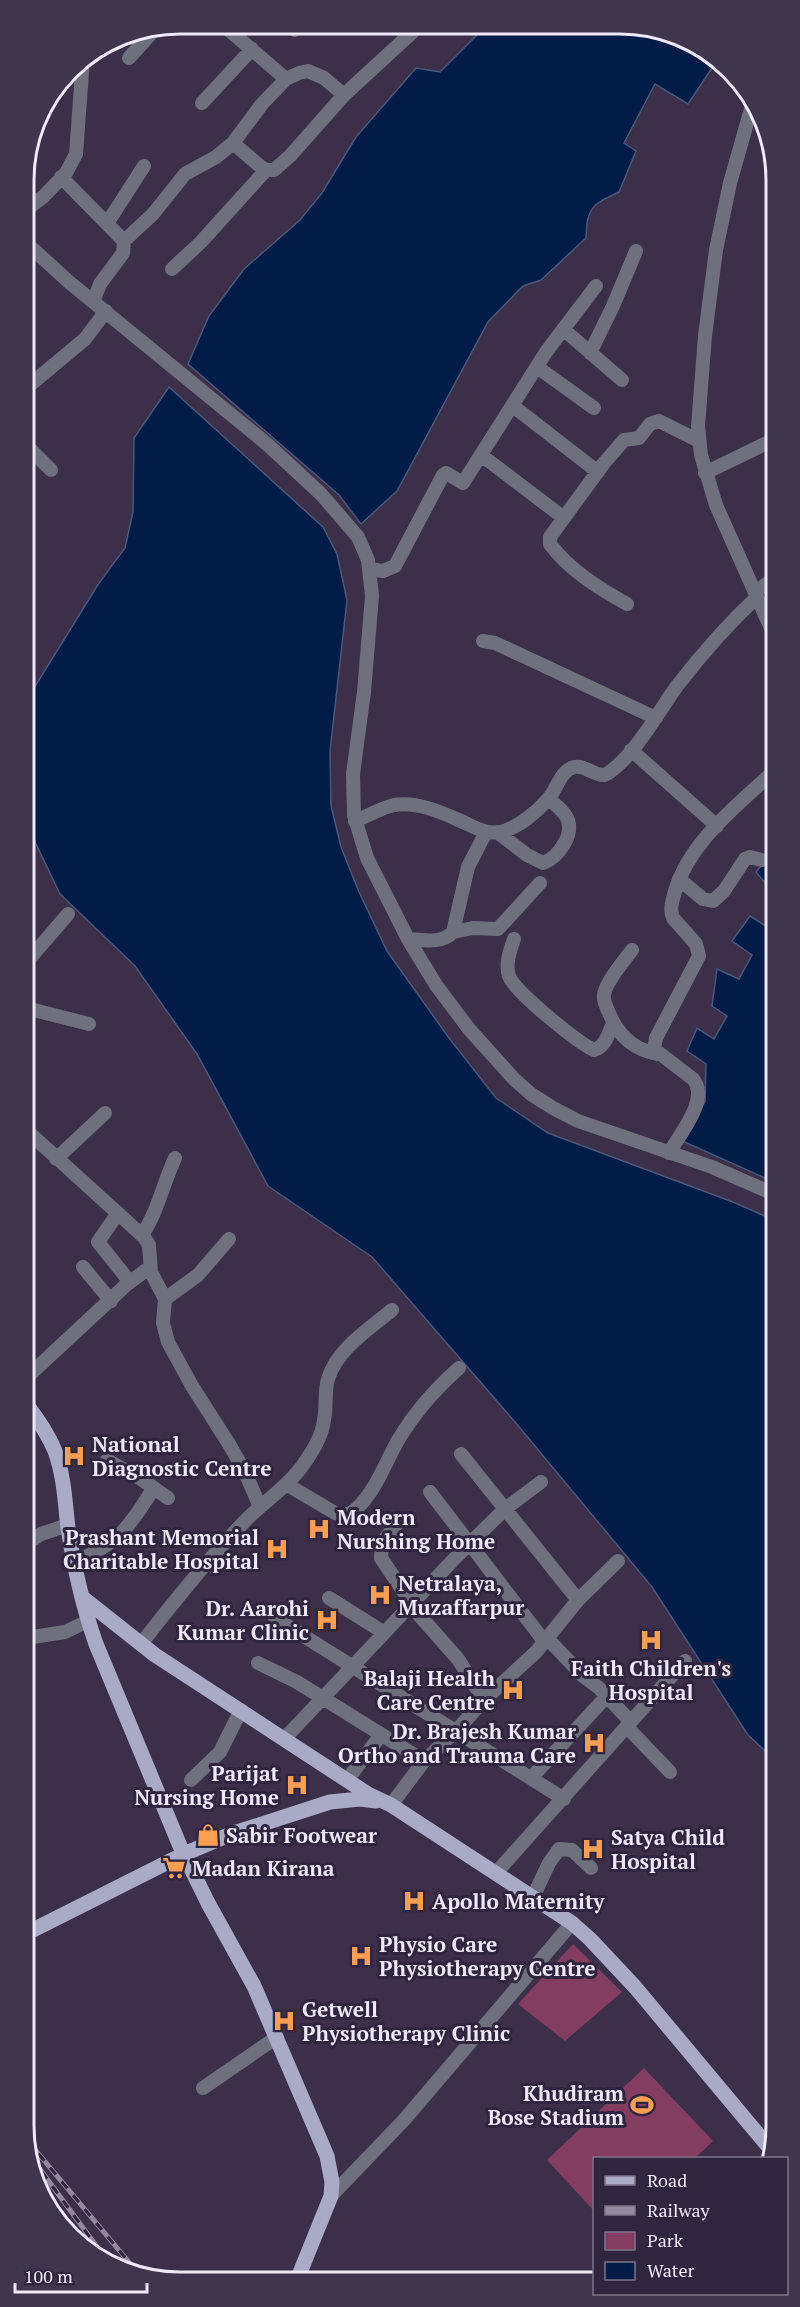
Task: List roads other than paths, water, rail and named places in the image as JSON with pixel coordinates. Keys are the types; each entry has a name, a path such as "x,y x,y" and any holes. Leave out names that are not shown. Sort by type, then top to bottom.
{"main road":[{"path":"34,1415 56,1452 88,1621 184,1854 254,1986 327,2156 332,2182 331,2196 300,2272"},
{"path":"83,1598 170,1665 572,1923 635,1987 764,2142"},
{"path":"34,1929 184,1854 231,1834 330,1802 360,1799 391,1805"}],"street":[{"path":"241,34 252,49 286,79"},
{"path":"233,143 266,170 274,170 344,95 410,34"},
{"path":"129,58 147,38"},
{"path":"202,103 252,49"},
{"path":"93,302 100,284 123,253 124,241 153,214 185,174 216,157 233,143 255,113 286,79 308,71 324,78 344,95"},
{"path":"35,203 72,164 78,143 82,73"},
{"path":"749,115 730,183 716,250 701,375 699,441 705,473 716,505 766,616"},
{"path":"108,222 144,166"},
{"path":"172,268 201,242 266,170"},
{"path":"62,177 124,241"},
{"path":"590,352 610,314 636,251"},
{"path":"35,254 267,444 321,494 358,537 369,569 371,613 353,774 355,820 367,858 408,939 436,985 469,1029 531,1094 578,1121 722,1171 765,1190"},
{"path":"369,569 383,571 394,566 446,472 463,483 537,367 596,285"},
{"path":"35,380 84,339 106,311"},
{"path":"563,329 622,380"},
{"path":"537,367 594,408"},
{"path":"513,406 598,472"},
{"path":"627,604 588,579 550,544 550,537 624,440 639,438 654,422 662,421 699,441"},
{"path":"705,473 766,443"},
{"path":"35,454 51,470"},
{"path":"481,455 564,518"},
{"path":"408,939 438,940 450,936 453,932 468,867 491,832 520,822 549,799 564,775 572,767 605,775 616,767 713,642 766,586"},
{"path":"483,641 495,643 656,718"},
{"path":"631,750 717,826"},
{"path":"669,1153 700,1095 697,1083 693,1079 654,1049 654,1044 699,956 696,944 671,913 679,879 693,854 717,826 766,779"},
{"path":"355,820 387,807 402,805 441,812 491,832 543,863 547,862 564,844 568,823 566,817 549,799"},
{"path":"679,879 703,899 713,901 724,891 745,859 750,857 762,860"},
{"path":"453,932 473,928 498,929 540,883"},
{"path":"35,954 68,914"},
{"path":"514,939 509,958 510,979 544,1012 594,1050 600,1048 613,1023"},
{"path":"632,950 604,994 618,1032 647,1052 658,1054"},
{"path":"35,1010 89,1024"},
{"path":"56,1159 105,1113"},
{"path":"35,1139 142,1235 149,1245 150,1267 165,1299 163,1323 168,1342 245,1472 260,1507"},
{"path":"142,1235 155,1215 175,1158"},
{"path":"118,1213 98,1242 130,1282"},
{"path":"165,1299 198,1275 229,1239"},
{"path":"83,1267 111,1301"},
{"path":"34,1370 130,1282 150,1267"},
{"path":"141,1644 222,1547 302,1467 320,1435 324,1422 328,1381 332,1369 351,1345 392,1310"},
{"path":"286,1484 335,1513 340,1515 351,1513 366,1497 402,1434 423,1404 459,1368"},
{"path":"460,1454 578,1600"},
{"path":"107,1460 141,1479 168,1498"},
{"path":"285,1738 383,1632 505,1509 541,1482"},
{"path":"75,1562 112,1543 132,1521 153,1489"},
{"path":"430,1492 546,1639 607,1696 670,1772"},
{"path":"398,1522 382,1543 381,1558 429,1628 458,1659 484,1700"},
{"path":"34,1538 68,1525"},
{"path":"391,1805 424,1761 484,1700 536,1652 578,1600 618,1561"},
{"path":"329,1598 383,1632"},
{"path":"275,1618 564,1799"},
{"path":"34,1637 65,1632 88,1621"},
{"path":"496,1873 685,1661"},
{"path":"258,1664 297,1682 424,1761"},
{"path":"531,1778 607,1696"},
{"path":"191,1780 220,1752 241,1710"},
{"path":"347,1780 381,1735"},
{"path":"533,1897 559,1848 572,1850 591,1868"},
{"path":"331,2196 404,2120 572,1923"},
{"path":"203,2088 277,2037"}],"water":[{"path":"478,34 619,34 648,37 684,50 712,68 688,104 655,84 624,143 636,151 619,192 602,200 592,209 589,214 586,238 541,280 523,286 488,322 397,491 361,524 339,495 188,364 209,316 244,269 300,220 322,193 356,137 416,68 440,72"},
{"path":"169,387 323,527 337,554 347,600 330,751 331,806 341,847 387,951 449,1038 496,1098 548,1133 765,1216 765,1751 748,1735 652,1587 515,1422 372,1257 268,1186 197,1054 135,966 60,894 35,841 35,687 99,583 125,548 133,512 134,438"},
{"path":"766,861 766,883 756,872"},
{"path":"750,916 766,926 765,1178 680,1140 705,1102 706,1064 687,1051 697,1028 714,1039 727,1016 712,1006 717,969 739,979 752,955 732,941"}],"railway":[{"path":"37,2152 130,2263"},
{"path":"42,2172 95,2244"}],"place":[{"name":"National Diagnostic Centre","path":"74,1456"},
{"name":"Modern Nurshing Home","path":"319,1529"},
{"name":"Prashant Memorial Charitable Hospital","path":"277,1549"},
{"name":"Netralaya, Muzaffarpur","path":"380,1595"},
{"name":"Dr. Aarohi Kumar Clinic","path":"327,1620"},
{"name":"Faith Children's Hospital","path":"651,1640"},
{"name":"Balaji Health Care Centre","path":"513,1690"},
{"name":"Dr. Brajesh Kumar Ortho and Trauma Care","path":"594,1743"},
{"name":"Parijat Nursing Home","path":"297,1785"},
{"name":"Sabir Footwear","path":"208,1835"},
{"name":"Satya Child Hospital","path":"593,1849"},
{"name":"Madan Kirana","path":"174,1868"},
{"name":"Apollo Maternity","path":"414,1901"},
{"name":"Physio Care Physiotherapy Centre","path":"361,1956"},
{"name":"Getwell Physiotherapy Clinic","path":"284,2021"},
{"name":"Khudiram Bose Stadium","path":"642,2105"}]}
